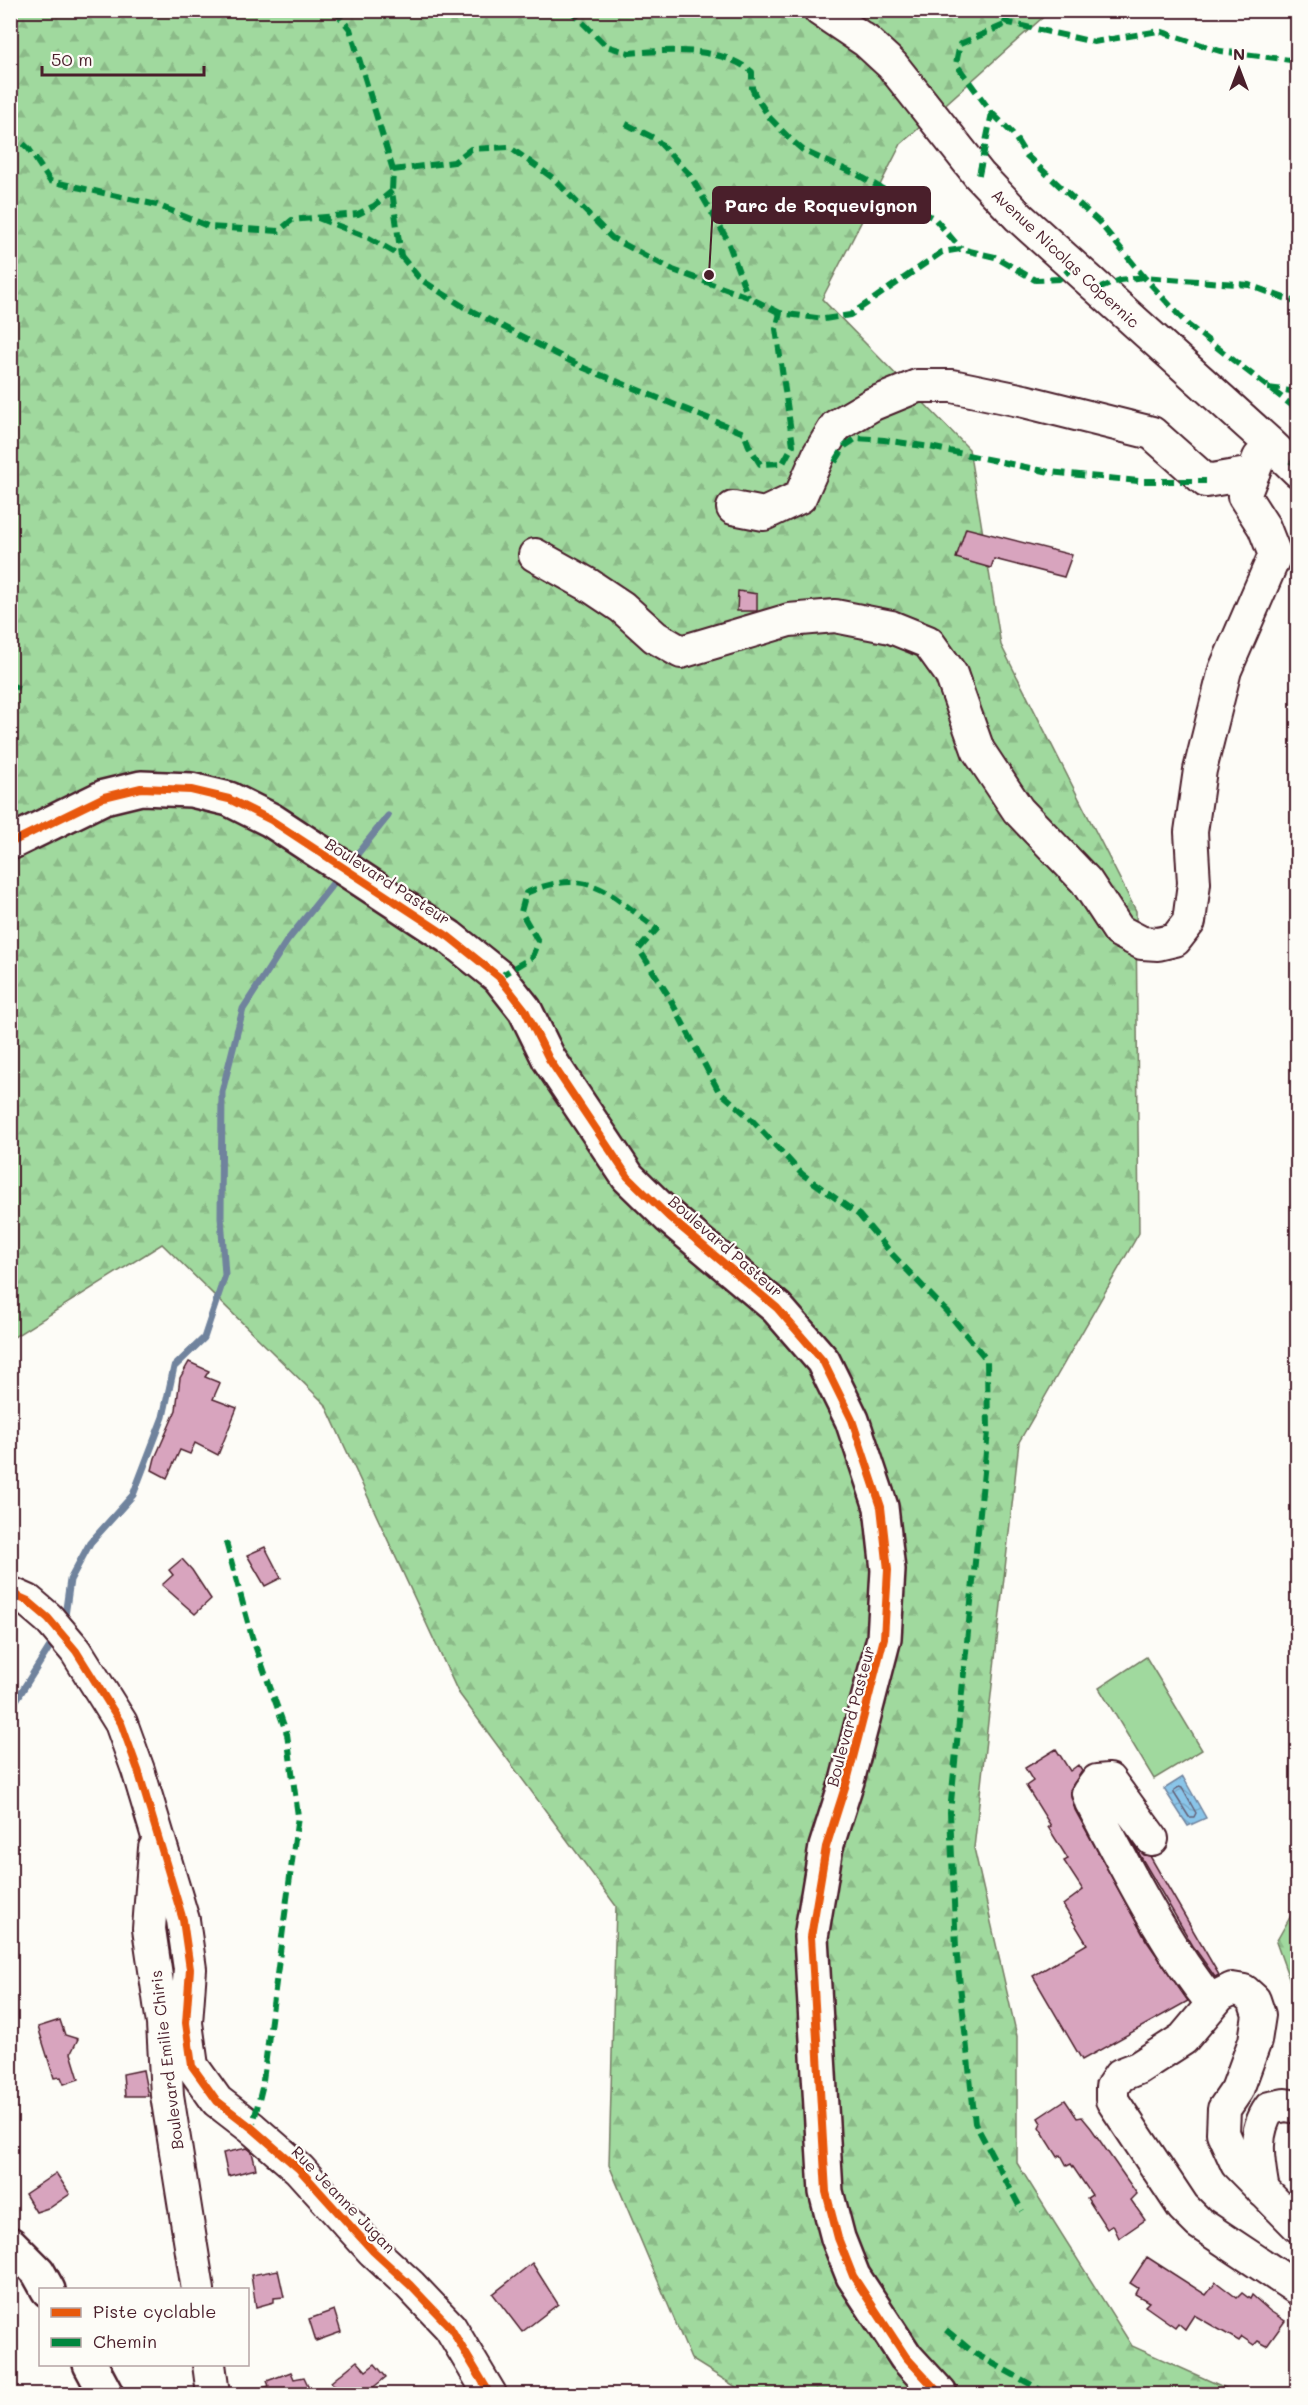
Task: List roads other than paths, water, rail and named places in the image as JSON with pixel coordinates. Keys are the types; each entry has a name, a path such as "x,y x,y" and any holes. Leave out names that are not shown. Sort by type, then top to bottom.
{"main road":[{"name":"Boulevard Pasteur","path":"10,843 104,797 141,788 191,790 229,799 271,820 422,918 499,977 525,1010 549,1059 628,1178 669,1217 777,1308 823,1361 852,1420 880,1507 888,1570 884,1638 847,1781 826,1847 811,1937 826,2192 838,2238 853,2276 906,2357 940,2394"},
{"path":"10,2244 38,2272 47,2288"},
{"path":"91,2366 106,2394"}],"street":[{"name":"Avenue Nicolas Copernic","path":"820,10 866,41 892,65 979,175 1018,217 1298,471"},
{"path":"733,508 764,514 800,497 819,454 836,426 873,404 917,386 952,386 1024,401 1152,433 1206,481 1253,473"},
{"path":"535,555 589,585 622,607 656,637 681,652 789,620 835,616 891,627 928,642 951,674 978,750 1018,810 1086,881 1119,931 1142,943 1158,944 1175,940 1189,922 1194,883 1191,832 1200,770 1224,670 1275,555 1264,527 1244,496 1267,441"},
{"name":"Rue Jeanne Jugan","path":"24,1604 76,1651 120,1724 157,1829 183,1920 190,1968 186,2023 192,2066 217,2101 252,2127 299,2169 373,2251 450,2327 490,2394"},
{"path":"1152,1839 1109,1780 1097,1781 1088,1793 1097,1812 1188,1974 1212,2003"},
{"name":"Boulevard Emilie Chiris","path":"157,1829 149,1929 163,2024 167,2095 198,2288"},
{"path":"1298,2226 1237,2164 1223,2133 1224,2109 1237,2090 1255,2041 1259,2016 1254,2000 1244,1991 1232,1989 1220,1995 1212,2003 1183,2039 1138,2068 1120,2075 1113,2087 1113,2100 1183,2207 1199,2223 1298,2289"},
{"path":"1263,2191 1257,2154 1260,2121 1270,2108 1285,2105 1298,2107"},
{"path":"209,2366 213,2394"}],"water":[{"path":"1183,1777 1206,1818 1188,1826 1164,1789"}],"waterway":[{"path":"350,863 388,816"},
{"path":"64,1623 70,1580 90,1543 133,1495 163,1417 174,1367 204,1338 225,1275 221,1217 222,1092 243,1009 287,941 339,876"},
{"path":"10,1710 54,1640"}],"place":[{"name":"Parc de Roquevignon","path":"709,275"}]}
